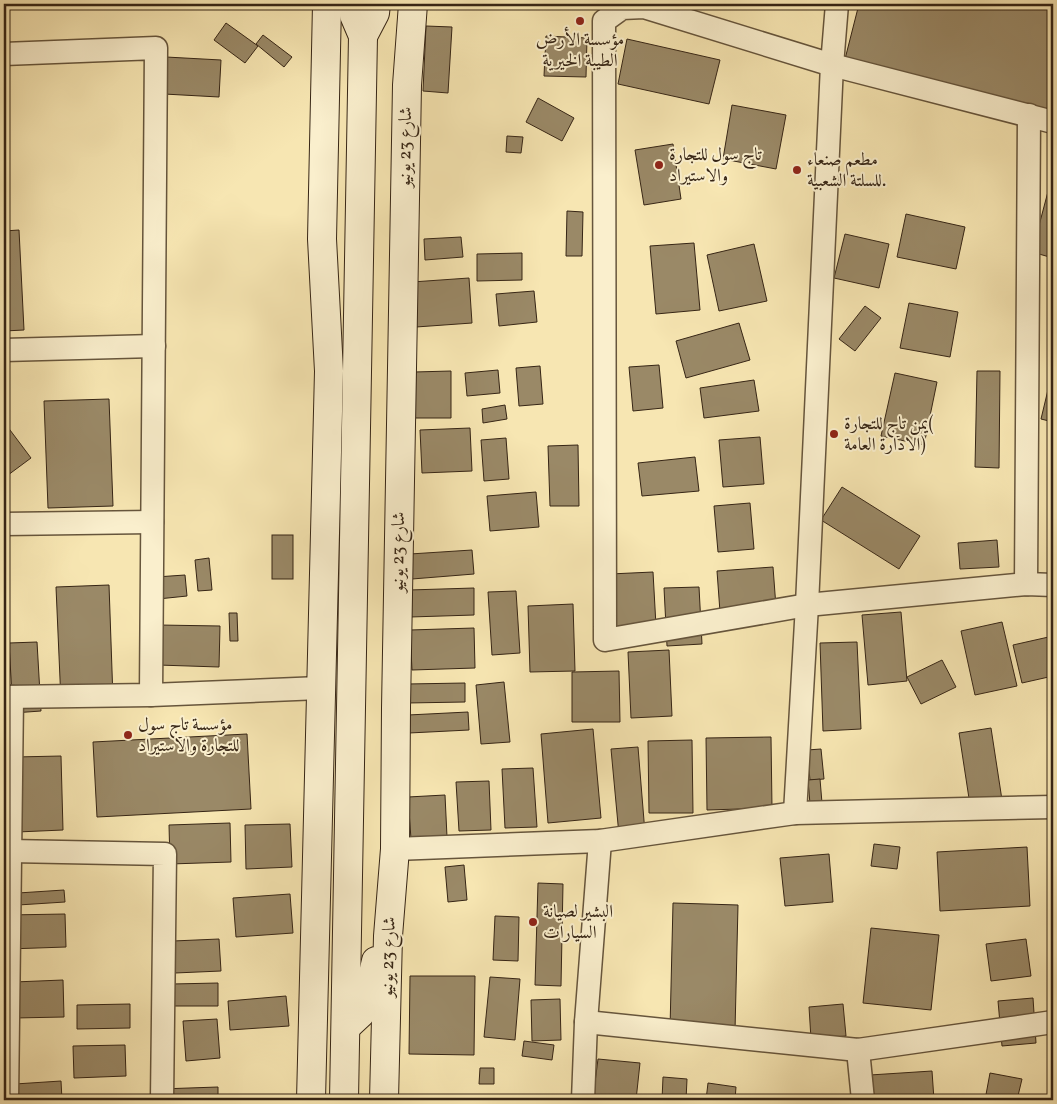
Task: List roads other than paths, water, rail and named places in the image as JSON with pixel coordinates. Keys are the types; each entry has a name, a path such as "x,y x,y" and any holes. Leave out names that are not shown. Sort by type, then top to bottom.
{"street":[{"path":"311,1100 328,370 322,239 327,4"},
{"path":"344,1100 363,36 354,15 353,4"},
{"path":"363,36 375,13 376,4"},
{"name":"شارع 23 يونيو","path":"384,1100 388,936 395,849 407,85 413,4"},
{"path":"795,813 808,606 836,4"},
{"path":"1053,122 832,65 644,6 622,8 604,21 605,640 808,606 1026,584 1053,585"},
{"path":"4,54 156,48 151,695"},
{"path":"1026,584 1029,115"},
{"path":"4,350 154,346"},
{"path":"4,524 152,522"},
{"path":"7,1100 10,851 8,697 151,695 320,688"},
{"path":"395,849 600,841 795,813 1053,807"},
{"path":"583,1100 586,1022 600,841"},
{"path":"10,851 165,854 162,1100"},
{"path":"346,1027 360,1014 365,1006 378,953 388,936"},
{"path":"586,1022 858,1050 1053,1022"},
{"path":"858,1050 863,1100"}],"place":[{"name":"مؤسسة الأرض الطيبة الخيرية","path":"580,21"},
{"name":"تاج سول للتجارة والاستيراد","path":"659,165"},
{"name":"مطعم صنعاء للسلتة الشعبية.","path":"797,170"},
{"name":"يمن تاج للتجارة( الادارة العامة)","path":"834,434"},
{"name":"مؤسسة تاج سول للتجارة والاستيراد","path":"128,735"},
{"name":"البشير لصيانة السيارات","path":"533,922"}]}
